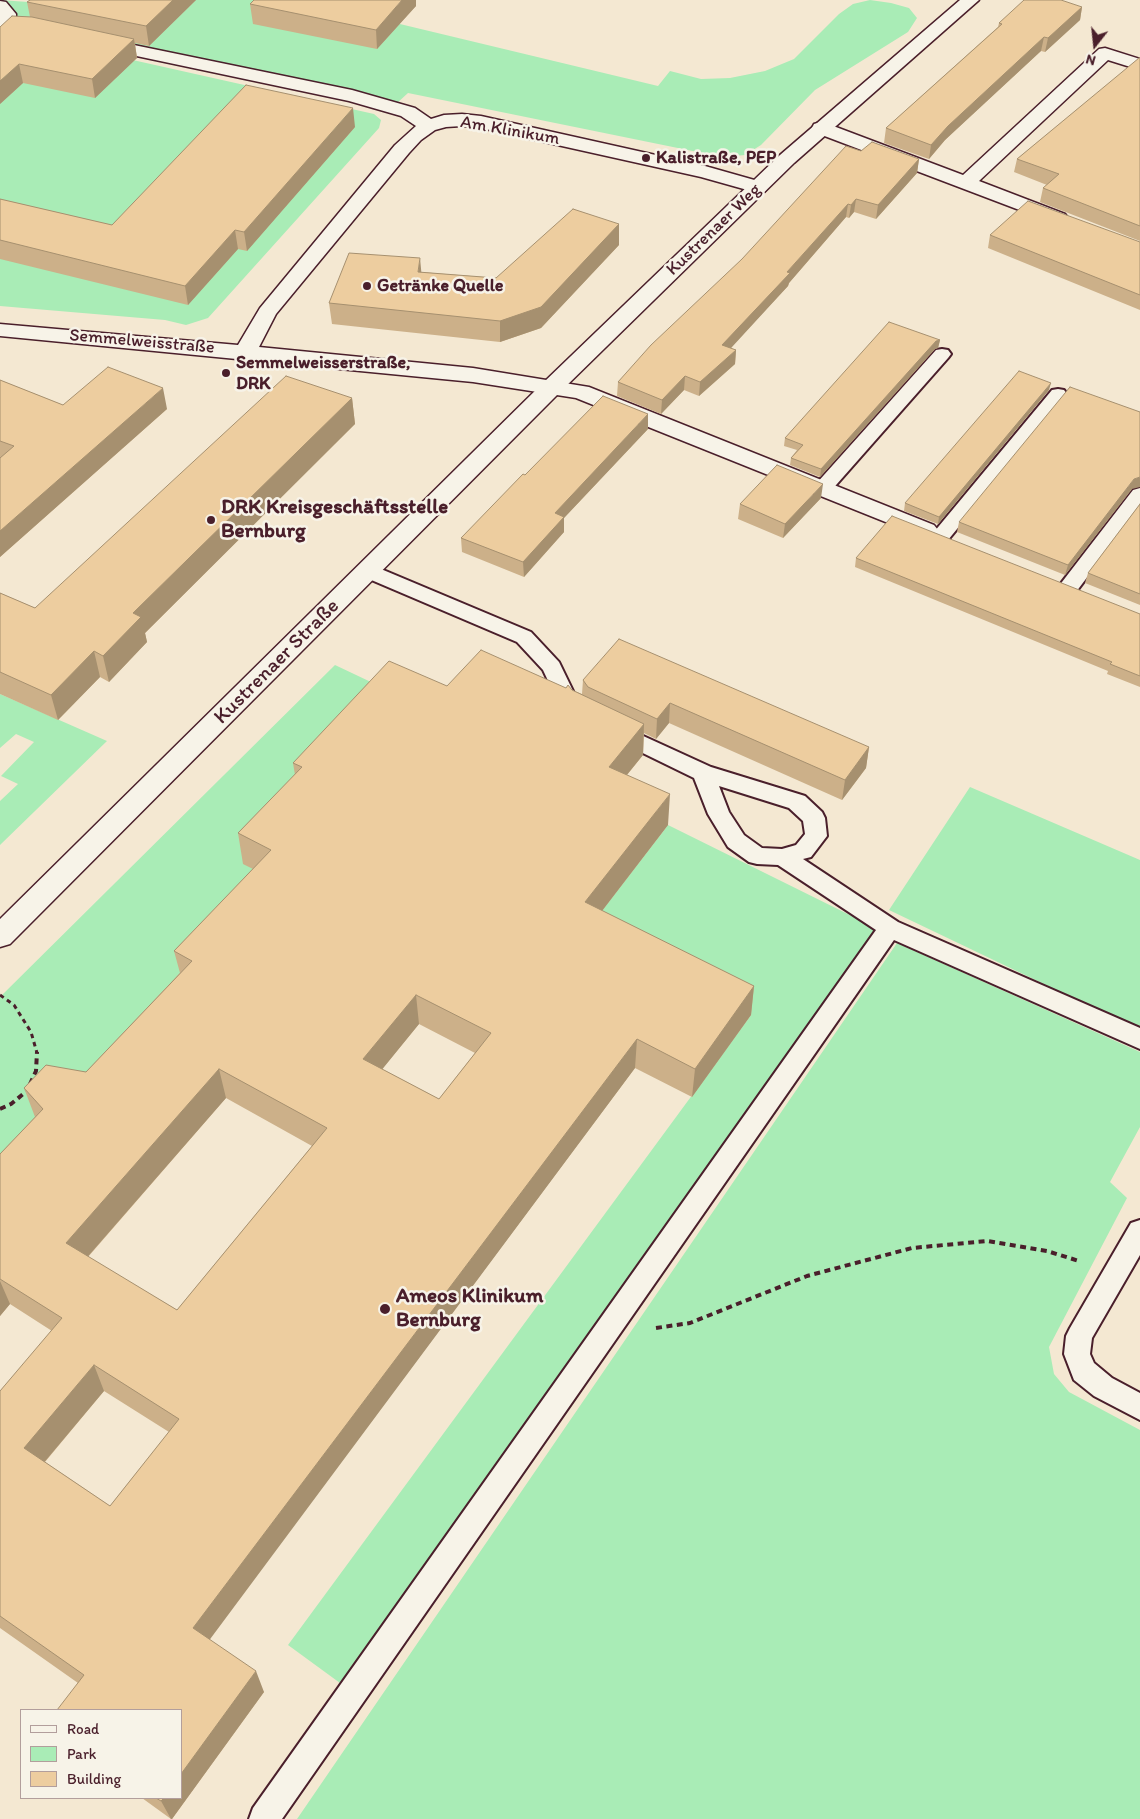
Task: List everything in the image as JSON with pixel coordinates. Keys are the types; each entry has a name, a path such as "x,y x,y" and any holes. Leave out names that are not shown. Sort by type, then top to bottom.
{"street":[{"name":"Kustrenaer Weg","path":"552,387 821,128 970,0"},
{"path":"0,6 7,14 4,29 26,29"},
{"path":"84,40 352,96 408,112 428,126"},
{"path":"967,182 1105,53 1140,65"},
{"name":"Am Klinikum","path":"246,352 251,339 267,312 402,149 414,136 428,126 444,121 481,122 705,172 758,187"},
{"path":"821,128 1076,225"},
{"name":"Semmelweisstraße","path":"0,330 473,374 552,387 588,395 951,540"},
{"name":"Kustrenaer Straße","path":"0,936 552,387"}],"lane":[{"path":"822,489 942,354"},
{"path":"951,540 1058,394"},
{"path":"1069,587 1140,494"},
{"path":"369,571 524,637 552,667 565,697 580,714 703,773 797,802 814,818 816,836 802,850 782,857 757,856 736,840 719,814 703,773"},
{"path":"782,857 890,928 1140,1039"},
{"path":"264,1819 890,928"},
{"path":"1140,1231 1079,1336 1077,1354 1083,1371 1103,1387 1140,1407"}],"path":[{"path":"0,995 14,1005 31,1032 37,1049 36,1071 28,1090 11,1104 0,1109"},
{"path":"603,1336 690,1323 807,1276 912,1248 987,1241 1047,1251 1116,1273"}],"green space":[{"path":"0,0 28,2 31,0 300,0 658,86 670,71 701,79 730,78 765,71 794,59 839,14 853,4 870,0 891,3 909,8 917,18 908,32 815,90 761,145 745,155 722,157 408,93 396,104 0,24"},
{"path":"21,35 374,114 381,120 379,128 208,318 186,325 165,320 0,306 0,36"},
{"path":"335,665 392,692 244,863 276,881 0,1196 0,997"},
{"path":"0,694 107,741 0,845 0,801 18,784 1,776 34,742 16,734 0,748"},
{"path":"970,787 1140,860 1140,1030 889,910"},
{"path":"668,825 876,928 340,1683 288,1645 751,1015 587,930"},
{"path":"897,943 1140,1052 1140,1127 1110,1182 1127,1198 1049,1347 1054,1374 1069,1392 1140,1430 1140,1819 297,1819"}],"building":[{"path":"30,0 173,0 146,26 27,2"},
{"path":"254,0 402,0 376,30 250,4"},
{"path":"1024,0 1061,0 1082,7 1048,38 1044,37 948,126 931,145 886,128 1002,24 999,23"},
{"path":"12,16 32,17 134,39 92,79 19,64 0,81 0,27"},
{"path":"1139,58 1140,226 1043,188 1059,174 1017,159"},
{"path":"246,85 353,108 244,232 235,230 185,286 0,240 0,199 112,225"},
{"path":"872,142 919,159 878,205 856,199 851,205 848,204 787,272 790,273 722,345 736,350 700,382 685,376 662,400 618,382 651,345 742,259 846,146 861,151"},
{"path":"1028,201 1140,242 1140,295 990,235"},
{"path":"573,209 619,224 541,307 500,321 329,303 349,253 420,258 418,272 496,278"},
{"path":"889,322 940,340 936,341 821,469 791,458 803,445 785,438"},
{"path":"108,367 163,388 0,531 0,458 14,446 0,441 0,380 63,405"},
{"path":"1019,371 1051,383 939,517 905,503"},
{"name":"DRK Kreisgeschäftsstelle Bernburg","path":"286,376 352,398 133,613 141,617 103,656 94,651 51,695 0,672 0,593 35,608"},
{"path":"1070,387 1140,412 1140,477 1134,479 1068,565 959,522"},
{"path":"603,396 648,414 555,513 564,517 523,562 461,538 523,474 525,475"},
{"path":"777,465 823,484 785,524 740,504"},
{"path":"1140,504 1140,594 1088,573"},
{"path":"892,516 1140,614 1140,676 1110,664 1112,662 856,558"},
{"path":"619,639 869,747 845,780 670,703 657,719 588,687 583,680"},
{"name":"Ameos Klinikum Bernburg","path":"481,650 566,688 568,685 572,690 644,724 609,767 670,794 585,902 754,986 695,1069 637,1039 193,1628 256,1671 182,1773 182,1709 58,1709 84,1675 0,1616 0,1391 62,1318 0,1279 0,1154 43,1109 24,1088 46,1065 86,1072 192,961 174,951 271,850 238,833 302,767 293,763 389,661 447,686","holes":["416,995 491,1033 439,1099 363,1059","219,1069 327,1128 177,1310 66,1243","94,1365 179,1419 110,1506 24,1448"]}],"place":[{"name":"Kalistraße, PEP","path":"646,158"},
{"name":"Getränke Quelle","path":"367,286"},
{"name":"Semmelweisserstraße, DRK","path":"226,373"},
{"name":"DRK Kreisgeschäftsstelle Bernburg","path":"211,520"},
{"name":"Ameos Klinikum Bernburg","path":"385,1309"}]}
